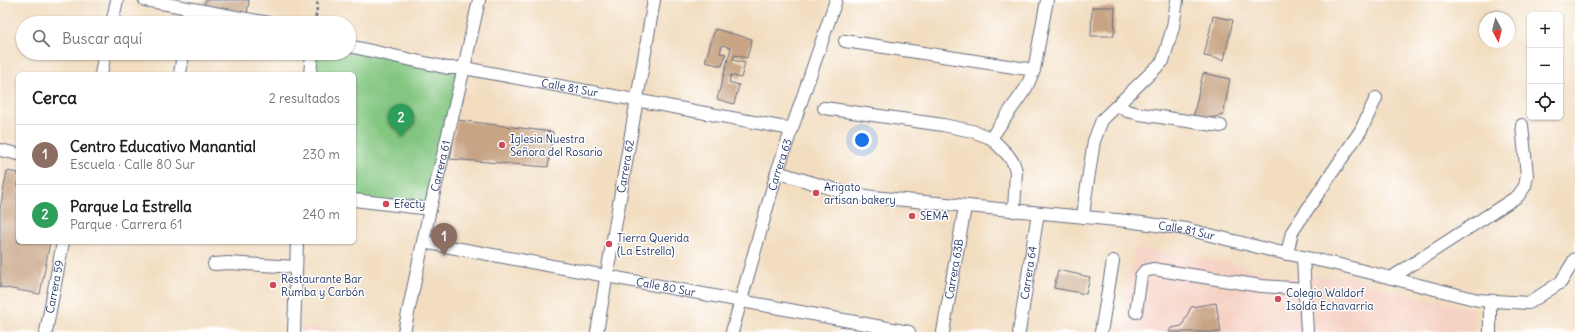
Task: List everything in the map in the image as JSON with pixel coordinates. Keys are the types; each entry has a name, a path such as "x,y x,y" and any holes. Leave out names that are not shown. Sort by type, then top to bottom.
{"street":[{"path":"114,16 117,0"},
{"path":"145,0 233,16"},
{"name":"Carrera 61","path":"404,332 430,208 479,0"},
{"name":"Carrera 62","path":"596,332 654,0"},
{"name":"Carrera 63","path":"732,332 777,172 836,0"},
{"path":"991,138 1026,88 1034,70 1047,0"},
{"path":"1083,218 1094,141 1102,120 1163,61 1173,27 1177,0"},
{"path":"190,16 191,8"},
{"path":"845,41 1034,70"},
{"name":"Calle 81 Sur","path":"356,48 448,68 464,68 791,130"},
{"path":"101,72 104,60"},
{"path":"180,72 182,60"},
{"path":"310,72 311,60"},
{"path":"1287,254 1292,232 1361,130 1376,98"},
{"path":"1118,105 1127,111 1140,114 1221,126"},
{"path":"824,108 943,125 972,131 991,138 1007,154 1016,171 1014,211"},
{"path":"1391,278 1518,196 1526,186 1527,175 1522,125"},
{"path":"0,150 16,154"},
{"name":"Calle 81 Sur","path":"777,172 846,193 892,200 1038,213 1186,229 1287,254 1336,264 1478,300 1529,303 1561,282 1575,259"},
{"path":"356,200 430,208"},
{"name":"Carrera 63B","path":"943,332 966,207"},
{"name":"Carrera 64","path":"1019,332 1038,213"},
{"name":"Calle 80 Sur","path":"423,242 894,331 909,332"},
{"name":"Carrera 59","path":"46,332 63,244"},
{"path":"294,332 297,244"},
{"path":"1303,257 1307,332"},
{"path":"1101,332 1113,261"},
{"path":"214,264 228,263 296,267"},
{"path":"1136,312 1141,276 1145,271 1153,269 1261,286 1305,289"},
{"path":"1490,301 1490,332"}],"path":[{"path":"316,16 318,0"}],"shaded area":[{"name":"Colegio Waldorf Isolda Echavarría","path":"1135,248 1226,262 1285,278 1351,276 1388,290 1473,309 1473,332 1123,332 1119,331"},
{"path":"297,326 337,331 338,332 297,332"}],"green space":[{"path":"356,47 464,68 430,209 356,200 356,72 310,72 311,60 356,60"}],"building":[{"path":"206,0 249,0 247,15 203,7"},
{"path":"1092,7 1115,7 1114,36 1091,36"},
{"path":"1213,16 1233,20 1224,60 1204,56"},
{"path":"715,29 752,39 747,58 735,55 733,60 745,63 741,78 731,75 729,82 739,85 734,104 717,99 731,48 722,45 720,53 726,54 722,66 705,62"},
{"path":"1203,73 1230,79 1223,115 1192,122"},
{"name":"Iglesia Nuestra Señora del Rosario","path":"457,120 553,132 548,167 450,159"},
{"path":"7,171 16,173 16,244 50,244 40,294 0,287 0,209"},
{"path":"1058,270 1090,277 1086,294 1054,288"},
{"path":"1216,303 1221,332 1169,332 1171,328 1182,326 1191,307"}],"place":[{"name":"Parque La Estrella","path":"401,137"},
{"name":"Iglesia Nuestra Señora del Rosario","path":"502,145"},
{"name":"Arigato artisan bakery","path":"816,193"},
{"name":"Efecty","path":"386,204"},
{"name":"SEMA","path":"912,216"},
{"name":"Tierra Querida (La Estrella)","path":"609,244"},
{"name":"Centro Educativo Manantial","path":"444,256"},
{"name":"Restaurante Bar Rumba y Carbón","path":"273,285"},
{"name":"Colegio Waldorf Isolda Echavarría","path":"1278,299"}]}
